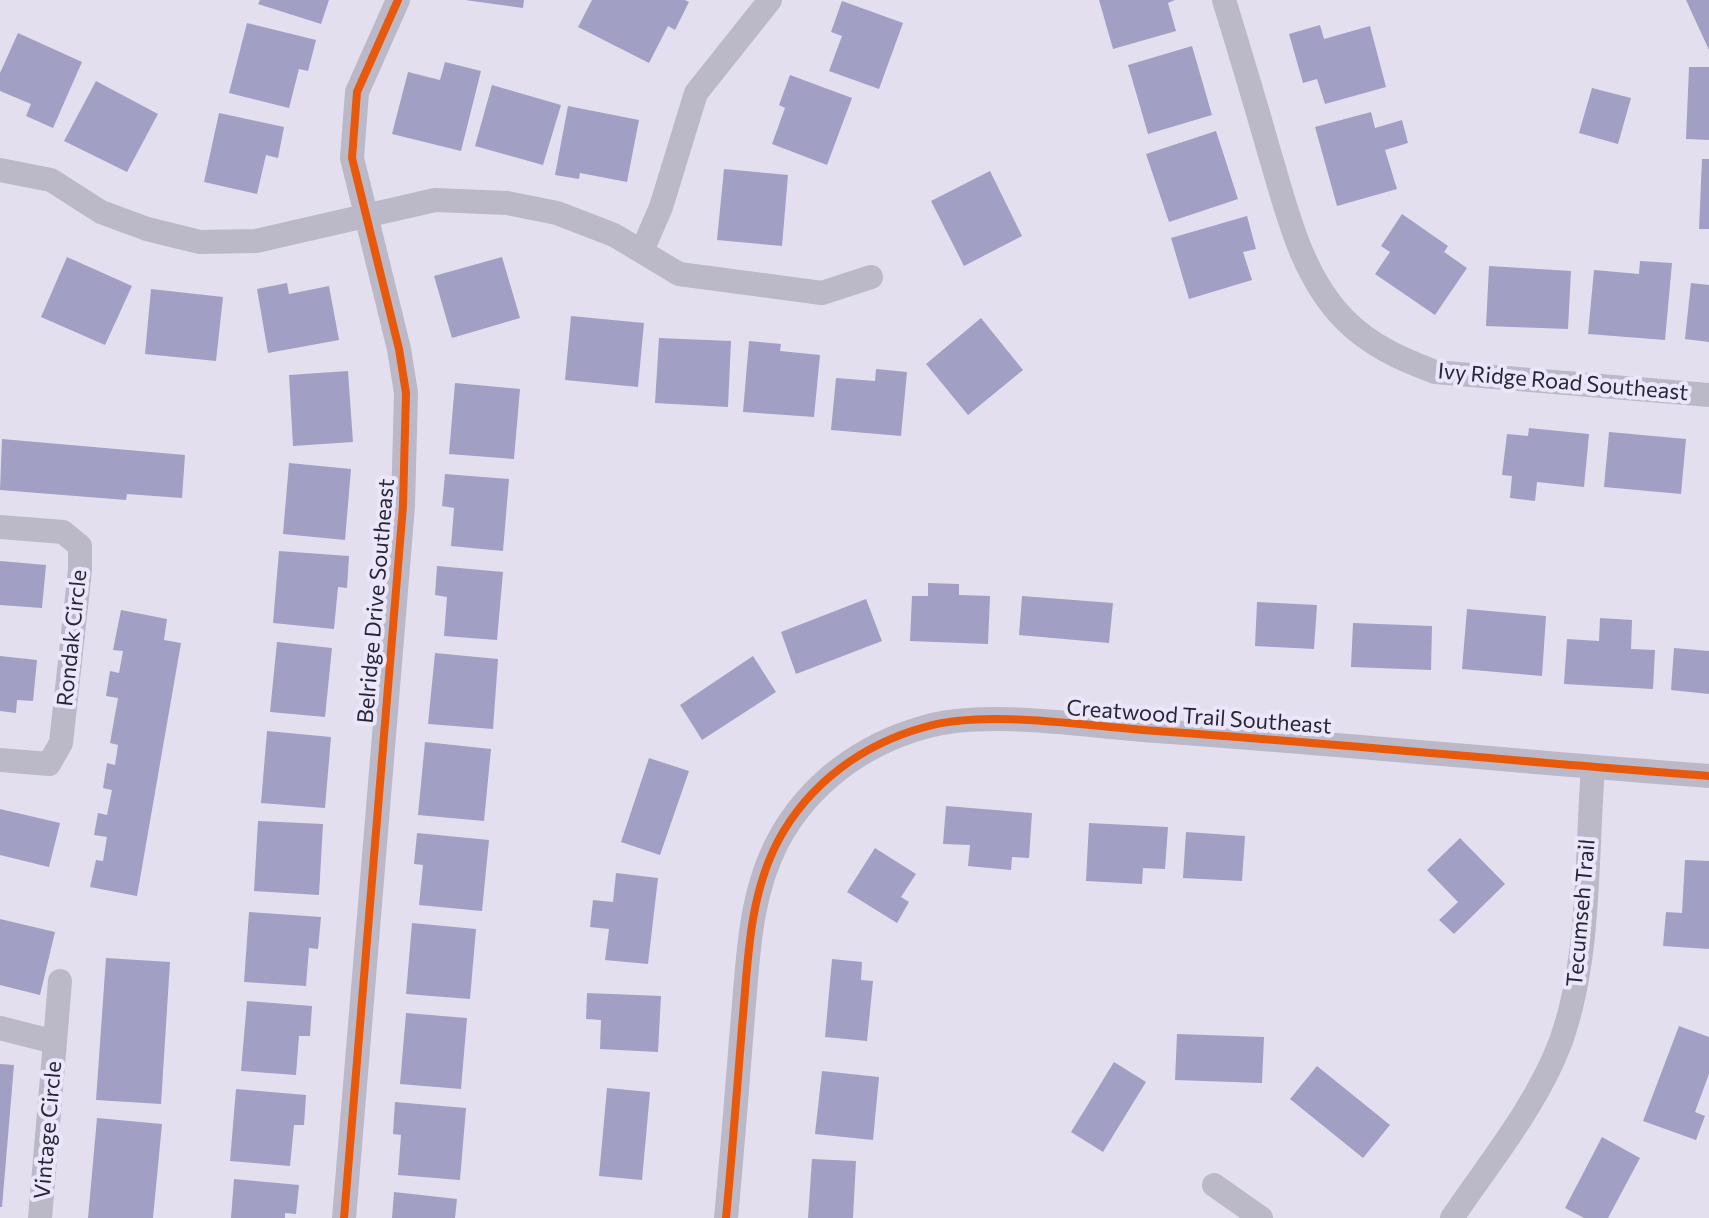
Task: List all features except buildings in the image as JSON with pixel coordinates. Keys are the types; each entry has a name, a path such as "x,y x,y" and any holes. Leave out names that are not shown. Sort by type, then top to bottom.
{"street":[{"name":"Belridge Drive Southeast","path":"344,1218 403,506 406,393 399,349 364,217 352,158 357,92 398,0"},
{"path":"642,251 661,207 696,93 770,0"},
{"name":"Ivy Ridge Road Southeast","path":"1224,0 1301,248 1319,288 1344,319 1370,341 1400,359 1435,372 1709,395"},
{"path":"0,170 51,180 101,212 147,229 200,242 256,241 435,200 507,203 557,213 614,235 679,274 822,293 871,277"},
{"name":"Rondak Circle","path":"0,527 63,532 80,546 61,743 49,764 0,760"},
{"name":"Creatwood Trail Southeast","path":"726,1218 750,935 758,887 778,840 805,802 834,771 879,742 928,726 973,719 1173,732 1709,776"},
{"name":"Tecumseh Trail","path":"1452,1218 1522,1114 1560,1042 1579,962 1593,768"},
{"name":"Vintage Circle","path":"40,1218 60,981"},
{"name":"Vintage Circle","path":"0,1028 55,1042"},
{"path":"1214,1185 1261,1218"}],"cycle path":[{"path":"344,1218 403,506 406,393 399,349 352,158 357,92 398,0"},
{"path":"726,1218 748,955 755,908 768,863 791,820 822,784 859,755 902,734 949,722 1032,720 1709,776"}]}
